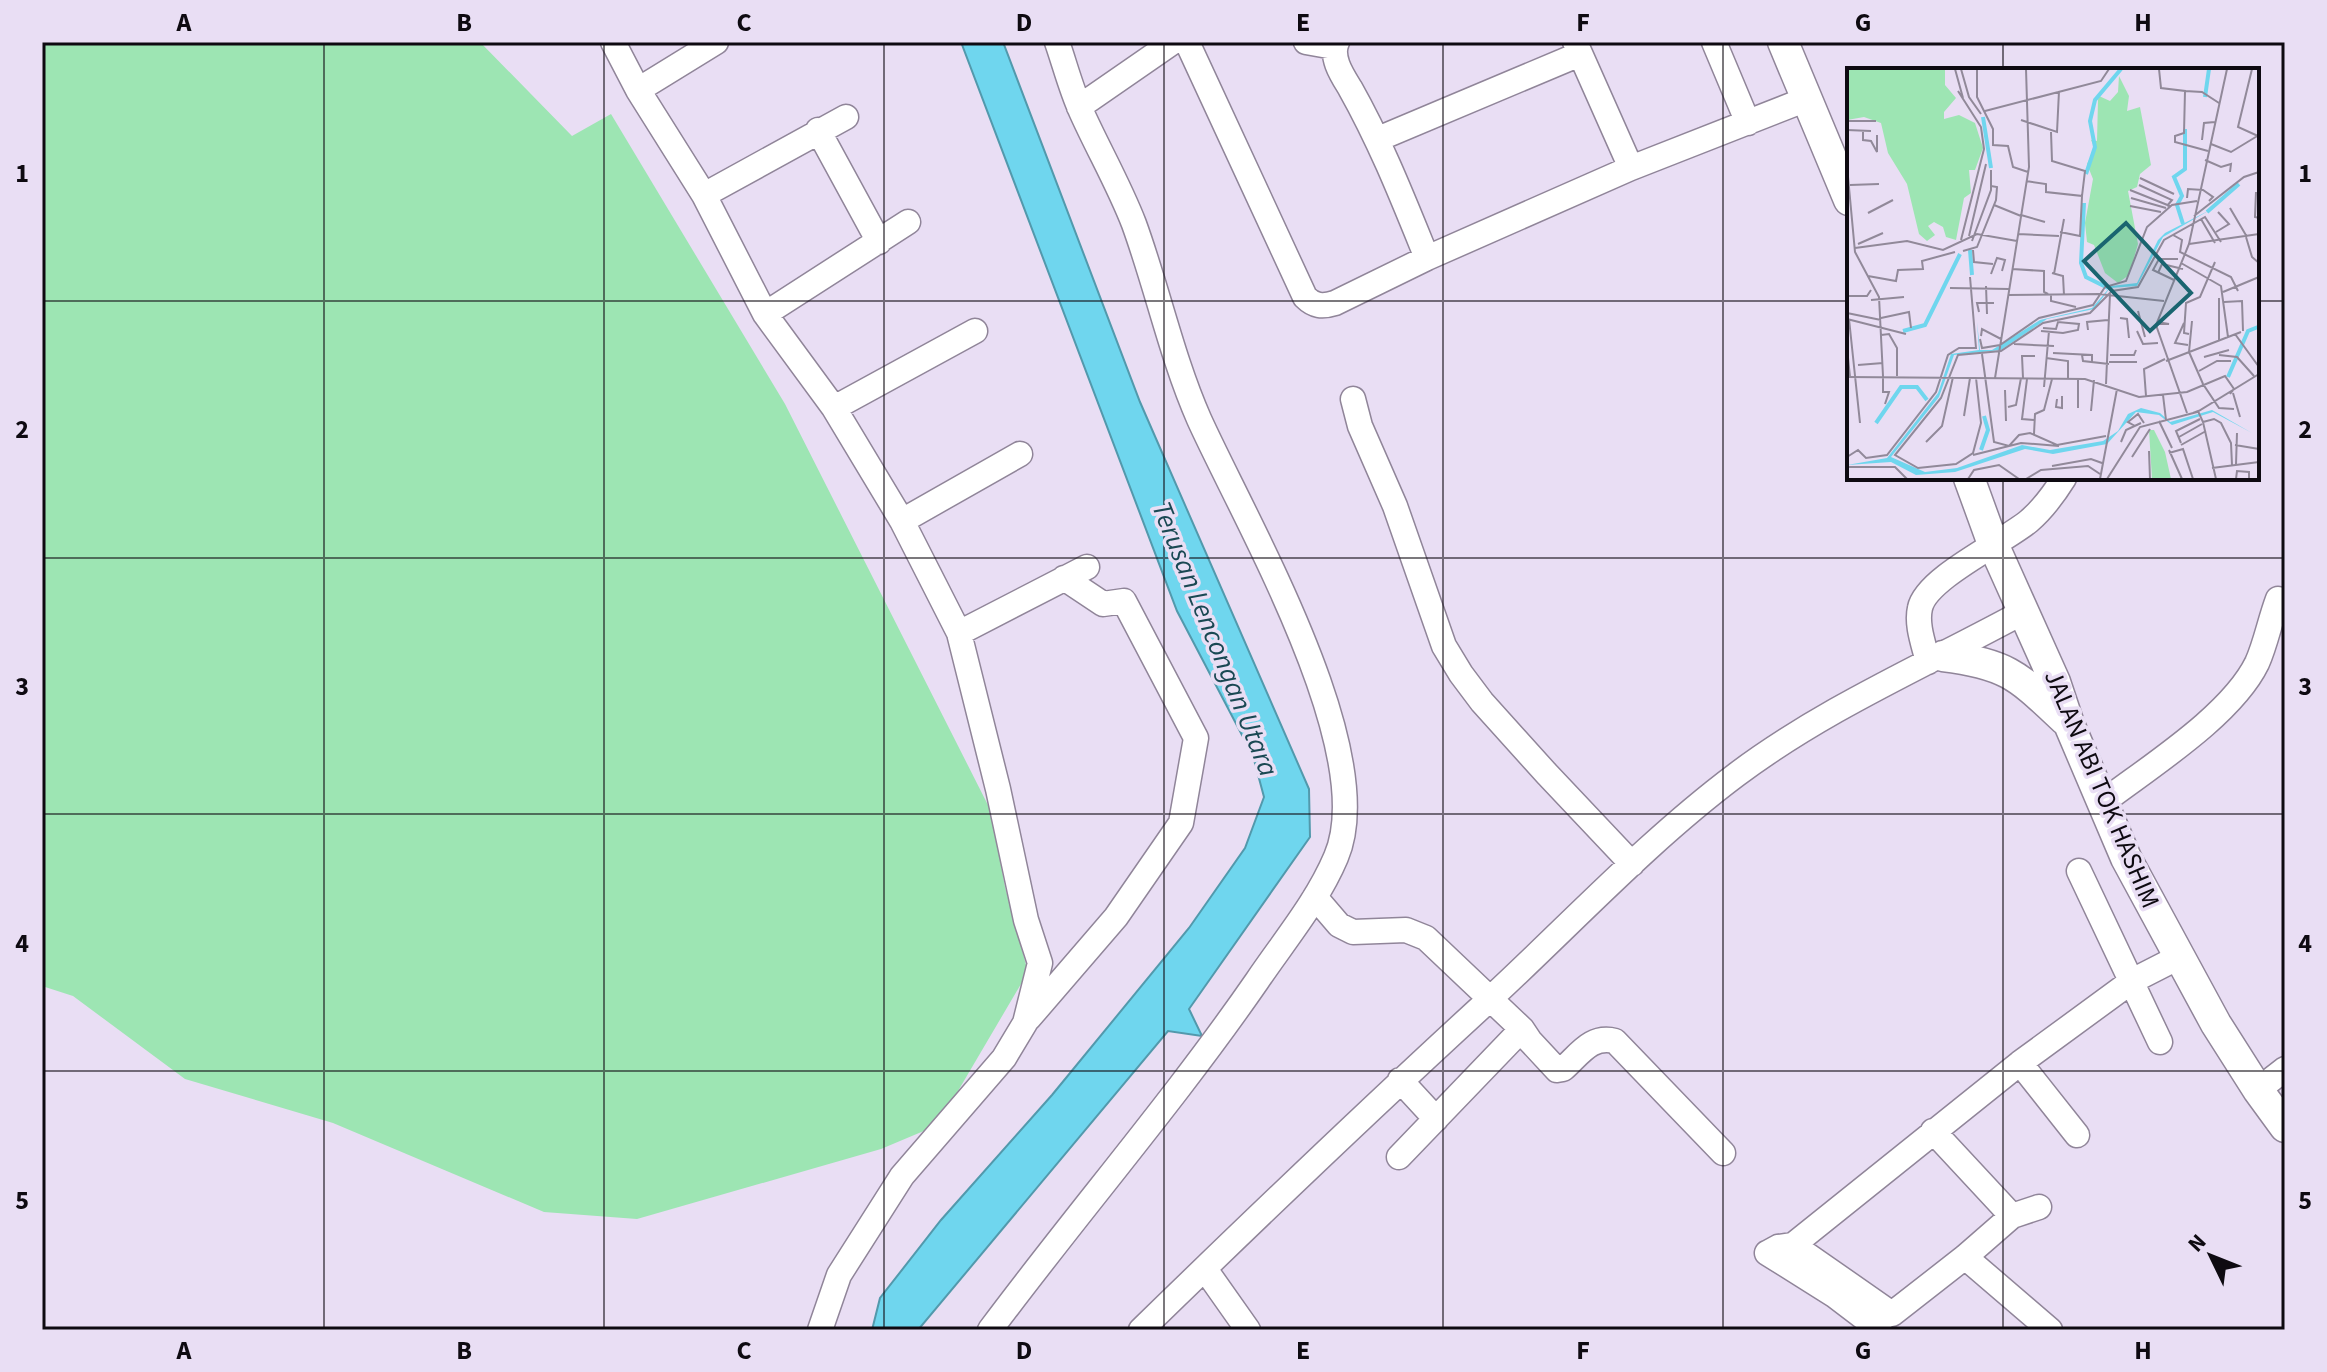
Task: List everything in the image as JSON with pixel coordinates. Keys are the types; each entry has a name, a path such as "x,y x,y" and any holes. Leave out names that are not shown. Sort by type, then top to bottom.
{"main road":[{"path":"1783,42 1847,195"},
{"name":"JALAN ABI TOK HASHIM","path":"1970,480 1993,544 2025,611 2126,858 2216,1024 2285,1127"},
{"path":"1936,659 1972,660 2007,671 2036,692 2069,724"}],"street":[{"path":"613,42 638,90 704,195 765,314 834,408 902,521 959,633 998,789 1026,920 1040,963 1025,1023"},
{"path":"638,90 716,42"},
{"path":"990,1330 1228,1023 1315,897 1338,854 1344,821 1346,782 1334,731 1311,659 1198,415 1133,222 1079,107 1057,42"},
{"path":"1079,107 1173,42"},
{"path":"1187,42 1309,301 1322,306 1335,303 1427,258 1631,168 1807,99"},
{"path":"1306,42 1336,44 1340,71 1378,139 1427,258"},
{"path":"1714,42 1748,123"},
{"path":"1378,139 1577,48 1631,168"},
{"path":"704,195 846,117"},
{"path":"818,130 879,242"},
{"path":"765,314 908,222"},
{"path":"834,408 975,331"},
{"path":"1353,399 1360,426 1395,506 1444,646 1461,674 1546,773 1632,864"},
{"path":"902,521 1020,454"},
{"path":"1936,659 1919,622 1922,599 1931,587 2030,520 2063,480"},
{"path":"959,633 1087,567"},
{"path":"820,1330 839,1275 902,1176 1004,1058 1025,1023 1116,917 1181,823 1196,738 1124,601 1103,604 1064,578"},
{"path":"2102,803 2201,726 2242,687 2256,664 2278,599"},
{"path":"1141,1330 1400,1080 1632,864 1737,774 1806,728 2025,611"},
{"path":"2079,871 2160,1042"},
{"path":"1315,897 1339,925 1353,932 1406,930 1426,938 1522,1029 1557,1070 1563,1069 1594,1041 1603,1038 1615,1041 1723,1153"},
{"path":"1880,1330 1834,1295 1767,1253 1778,1247 1793,1245 2020,1063 2132,981 2179,957"},
{"path":"1399,1157 1522,1029"},
{"path":"2020,1063 2077,1135"},
{"path":"2258,1090 2285,1069"},
{"path":"1400,1080 1436,1119"},
{"path":"1933,1131 2012,1216"},
{"path":"1793,1245 1892,1314 2012,1216 2039,1207"},
{"path":"1965,1257 2050,1330"},
{"path":"1205,1269 1248,1330"}],"green space":[{"path":"42,42 480,42 572,136 611,114 785,404 991,811 1005,887 1028,972 938,1125 881,1149 637,1219 544,1212 333,1123 185,1079 73,996 42,986"}],"water":[{"name":"Terusan Lencongan Utara","path":"961,42 1003,42 1140,402 1309,789 1310,837 1189,1009 1202,1036 1168,1031 918,1330 872,1330 880,1298 941,1220 1052,1095 1189,928 1245,848 1264,797 1253,756 1177,611"}]}
